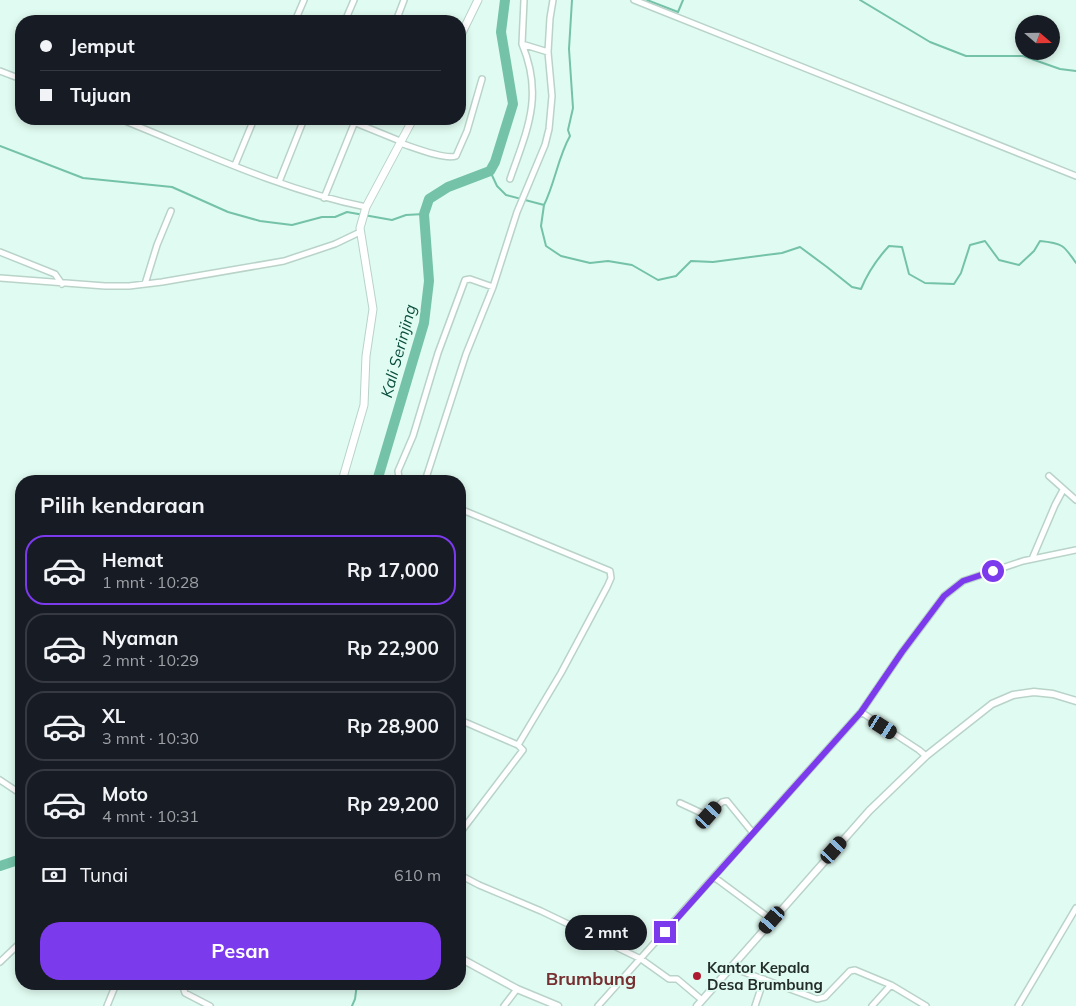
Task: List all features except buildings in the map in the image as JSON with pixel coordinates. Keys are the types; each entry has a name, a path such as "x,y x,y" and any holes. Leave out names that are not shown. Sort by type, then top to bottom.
{"main road":[{"path":"466,25 478,0"},
{"path":"344,475 364,405 366,356 374,309 360,232 362,220 365,209 410,125"}],"street":[{"path":"298,15 304,0"},
{"path":"348,15 354,0"},
{"path":"398,15 404,0"},
{"path":"510,178 528,128 533,107 532,78 527,55 522,44 524,0"},
{"path":"427,475 466,354 493,288 525,192 543,153 549,129 552,96 548,52 553,0"},
{"path":"634,0 1076,176"},
{"path":"522,44 548,52"},
{"path":"0,70 15,76"},
{"path":"365,125 400,142 452,158 456,156 467,131 482,79"},
{"path":"135,125 279,182 324,198 365,209"},
{"path":"235,165 252,125"},
{"path":"279,182 302,125"},
{"path":"324,198 353,125"},
{"path":"145,284 171,211"},
{"path":"0,278 62,284 112,286 145,284 284,261 335,244 360,232"},
{"path":"0,252 55,274 62,284"},
{"path":"399,475 398,471 413,436 438,353 466,280 470,279 493,288"},
{"path":"1048,476 1076,500"},
{"path":"1032,559 1042,532 1063,490"},
{"path":"466,511 610,571 611,578 607,587 561,674 518,745"},
{"path":"598,1006 861,712 902,652 952,588 963,581 1032,559 1076,550"},
{"path":"697,1006 869,811 926,756 992,704 1012,695 1034,692 1052,694 1076,701"},
{"path":"861,712 926,756"},
{"path":"466,723 522,748 522,754 466,825"},
{"path":"0,780 15,790"},
{"path":"680,803 708,816 725,800 730,803 753,833"},
{"path":"714,877 772,920"},
{"path":"466,878 541,911 641,960 669,979 677,980 702,1000"},
{"path":"1018,1006 1076,908"},
{"path":"0,962 15,948"},
{"path":"466,961 517,989 558,1006"},
{"path":"730,967 817,999 825,997 850,971 855,970 891,985 926,1006"},
{"path":"755,1006 764,980"},
{"path":"872,1006 891,985"},
{"path":"504,1006 517,989"},
{"path":"107,1006 114,990"},
{"path":"183,990 185,993 210,1006"}],"waterway":[{"name":"Kali Serinjing","path":"379,475 424,323 429,281 424,214 429,199 448,187 490,171 495,162 513,104 501,32 505,0"},
{"path":"544,205 570,136 568,130 573,108 569,49 572,0"},
{"path":"647,0 678,12 683,0"},
{"path":"860,0 930,42 966,56 1023,56 1060,69 1076,71"},
{"path":"0,146 83,178 172,187 228,212 260,221 292,225 322,217 335,217 347,212 392,220 406,215 424,214"},
{"path":"490,171 497,186 506,195 544,205 541,226 546,246 561,256 590,263 608,261 632,265 658,280 676,276 691,261 713,262 782,253 800,247 852,287 861,289 873,266 889,246 902,247 909,274 925,283 954,284 961,273 970,245 985,241 999,260 1019,265 1034,251 1040,241 1062,246 1076,263"},
{"name":"Kali Serinjing","path":"0,866 15,861"},
{"path":"352,1006 356,990"}],"place":[{"name":"Kantor Kepala Desa Brumbung","path":"697,976"}],"district":[{"name":"Brumbung","path":"591,978"}],"route":[{"path":"665,932 861,712 902,652 922,628 944,596 963,581 993,571"}]}
